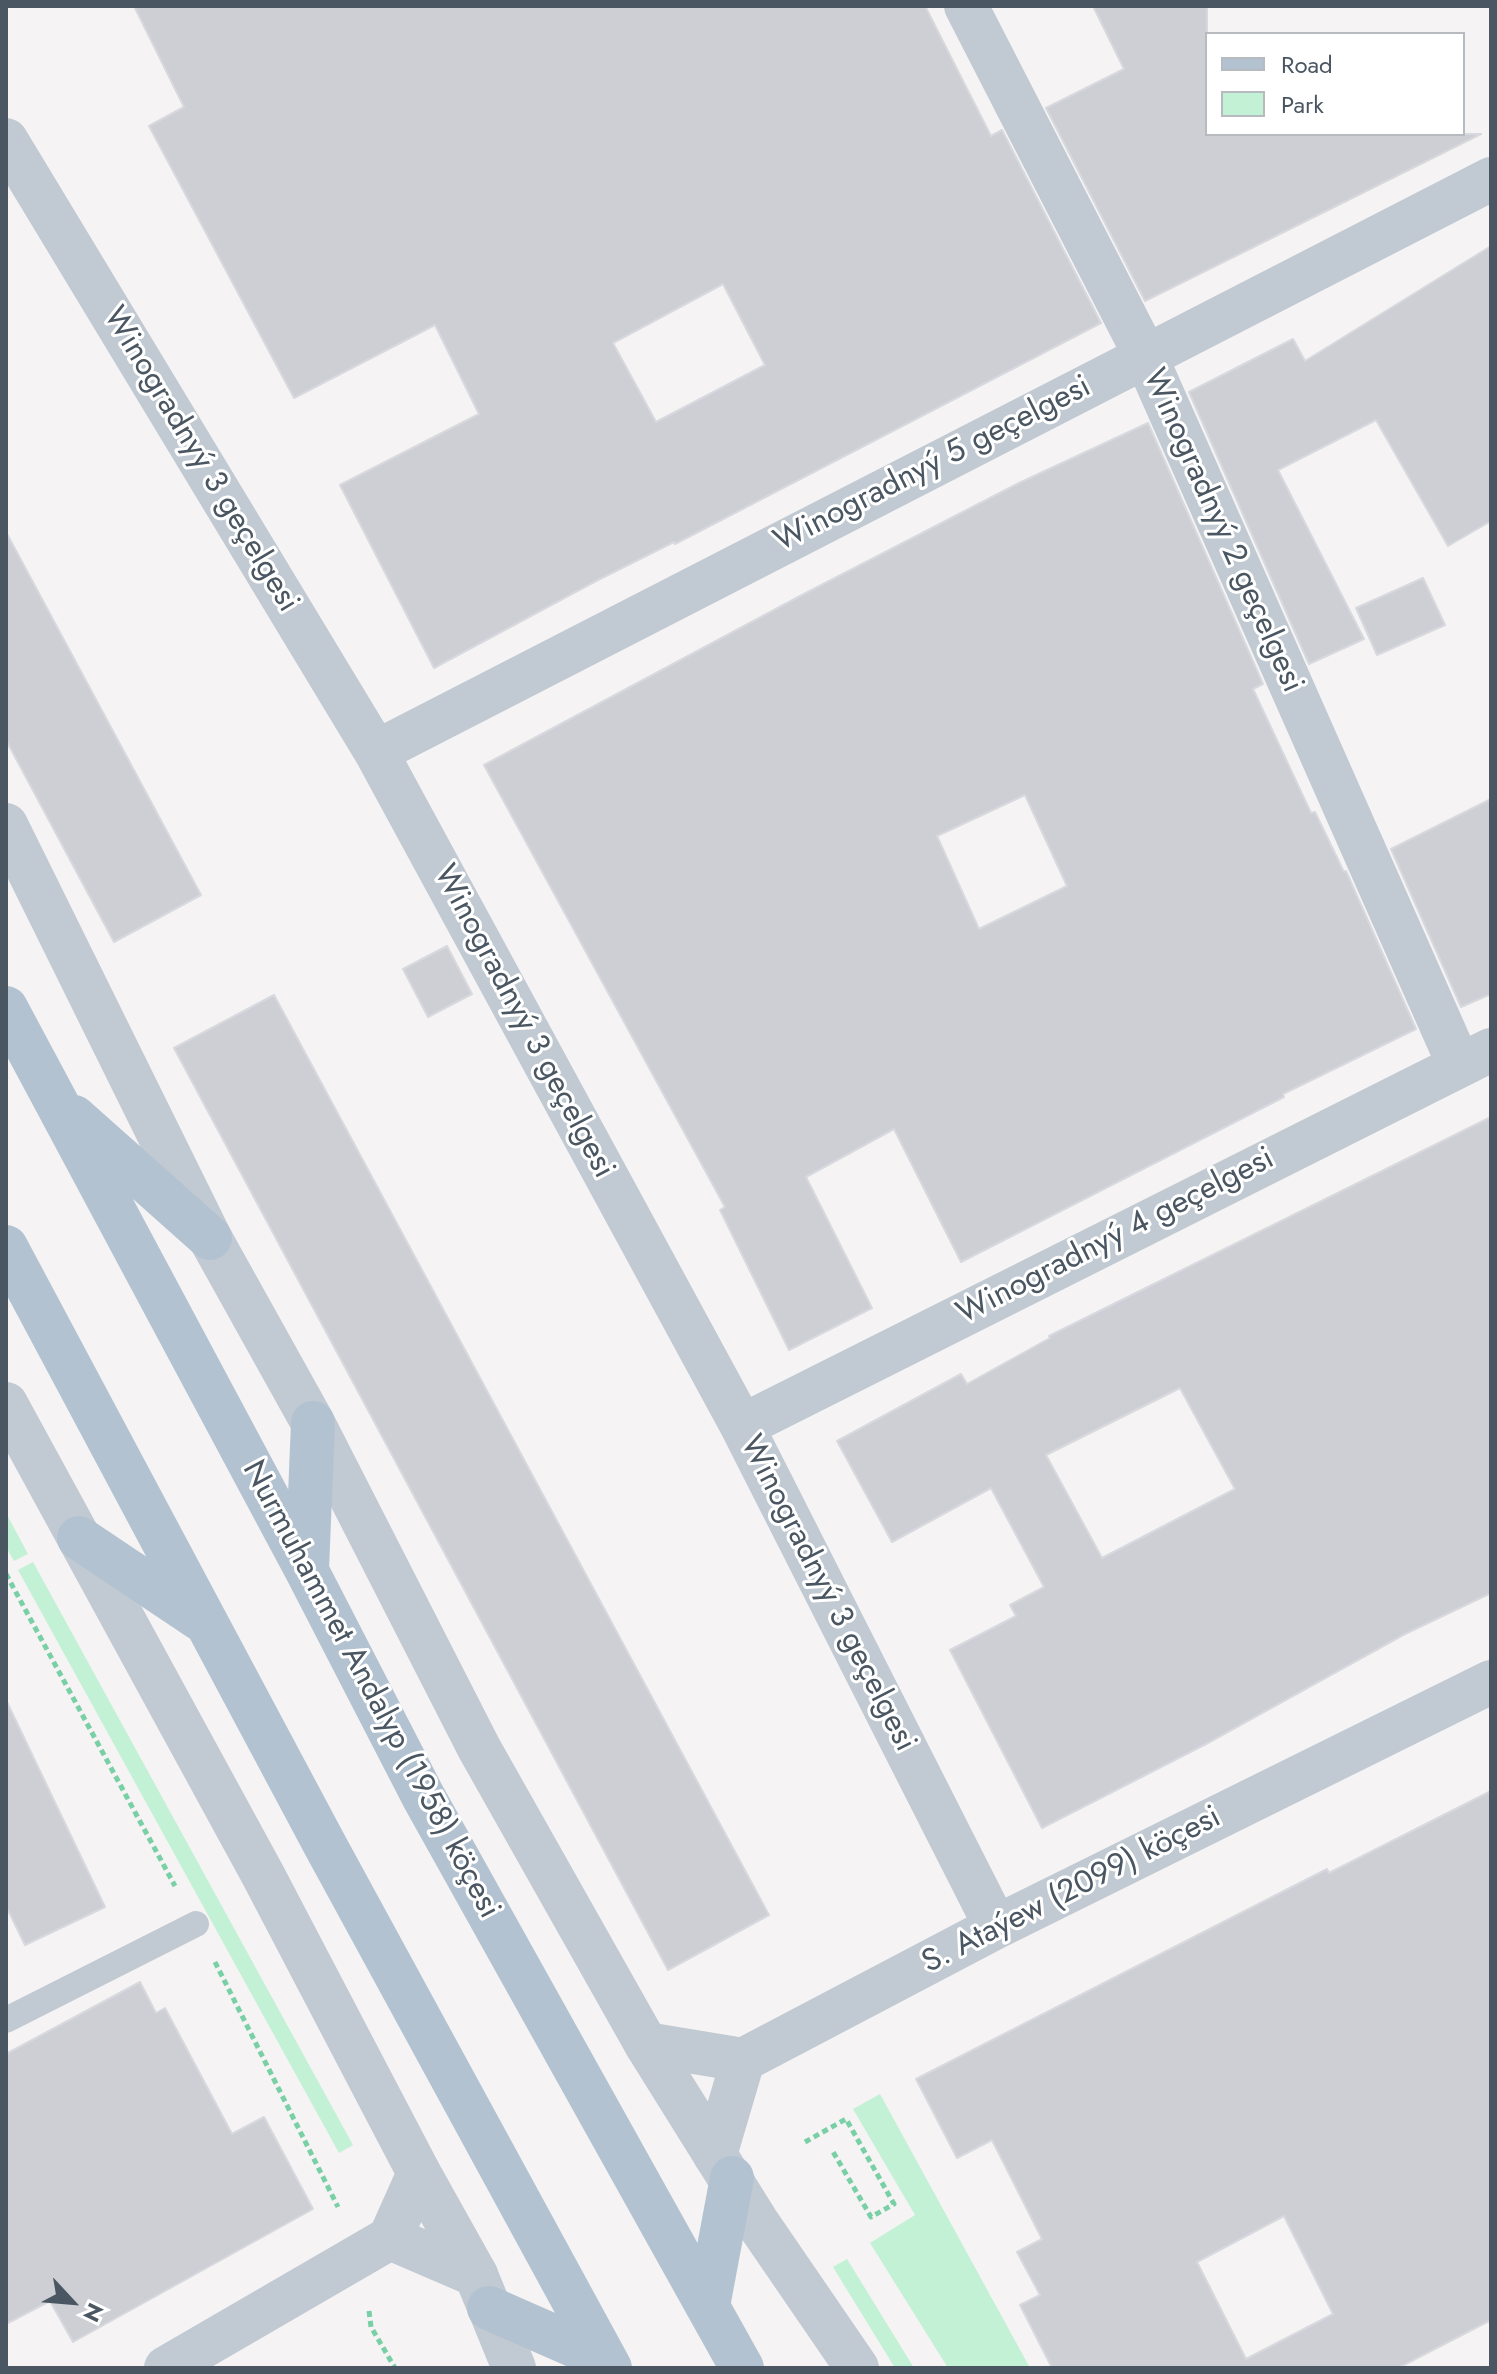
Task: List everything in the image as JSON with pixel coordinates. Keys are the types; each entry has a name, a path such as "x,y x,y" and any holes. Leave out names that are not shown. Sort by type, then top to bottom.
{"main road":[{"name":"Nurmuhammet Andalyp (1958) köçesi","path":"6,1008 307,1571 423,1796 743,2366"},
{"path":"54,1099 210,1238"},
{"path":"6,1247 205,1622 607,2364"},
{"path":"307,1571 313,1423"},
{"path":"79,1538 205,1622"},
{"path":"708,2306 724,2166"},
{"path":"483,2292 607,2364"}],"street":[{"name":"Winogradnyý 2 geçelgesi","path":"966,6 1145,355 1475,1058"},
{"name":"Winogradnyý 3 geçelgesi","path":"6,140 376,752 742,1426 996,1927"},
{"name":"Winogradnyý 5 geçelgesi","path":"376,752 1491,179"},
{"path":"6,825 210,1238 313,1423 479,1748 646,2044 757,2222 857,2368"},
{"name":"Winogradnyý 4 geçelgesi","path":"742,1426 1475,1058"},
{"path":"6,1404 263,1875 483,2292 514,2368"},
{"name":"S. Ataýew (2099) köçesi","path":"743,2060 996,1927 1491,1682"},
{"path":"646,2044 743,2060 724,2166"},
{"path":"166,2368 390,2238 419,2173"},
{"path":"390,2238 483,2292"}],"lane":[{"path":"6,2020 196,1924"}],"path":[{"path":"805,2142 846,2119 894,2204 871,2217 832,2150"}],"green space":[{"path":"6,1513 28,1554 14,1561 6,1547"},
{"path":"33,1562 353,2145 339,2153 18,1570"},
{"path":"880,2094 1030,2368 948,2368 870,2243 915,2215 853,2109"},
{"path":"847,2259 914,2368 895,2368 833,2267"}],"building":[{"path":"134,6 925,6 991,136 1002,130 1101,323 675,544 596,581 434,668 340,485 479,414 435,325 294,398 149,126 184,107","holes":["723,284 765,365 656,422 613,343"]},
{"path":"1093,6 1207,6 1205,136 1481,134 1145,301 1046,108 1124,69"},
{"path":"1491,246 1491,521 1448,546 1376,420 1278,470 1364,639 1309,664 1189,392 1293,339 1305,361"},
{"path":"1148,423 1263,684 1253,689 1311,813 1315,812 1346,871 1416,1029 1283,1094 1284,1097 961,1262 894,1129 806,1177 872,1308 789,1350 720,1210 725,1207 484,765 1019,483","holes":["1025,795 1067,886 979,929 937,836"]},
{"path":"6,532 201,895 114,942 6,740"},
{"path":"1423,578 1445,625 1377,655 1356,608"},
{"path":"1491,799 1491,994 1461,1007 1391,849"},
{"path":"447,946 472,994 428,1017 403,969"},
{"path":"274,995 769,1915 668,1970 174,1048"},
{"path":"1491,1117 1491,1593 1405,1634 1206,1744 1042,1828 950,1650 1016,1616 1010,1605 1044,1587 991,1488 892,1542 837,1441 961,1374 967,1384 1049,1336","holes":["1180,1388 1235,1489 1102,1558 1046,1455"]},
{"path":"6,1700 105,1907 25,1945 6,1906"},
{"path":"1491,1791 1491,2320 1398,2368 1052,2368 1020,2305 1040,2295 1017,2252 1042,2239 992,2140 957,2158 916,2079 1327,1869 1329,1873","holes":["1284,2216 1333,2314 1246,2359 1197,2262"]},
{"path":"140,1982 156,2013 165,2008 232,2134 264,2117 313,2209 73,2342 50,2301 6,2324 6,2054"}]}
